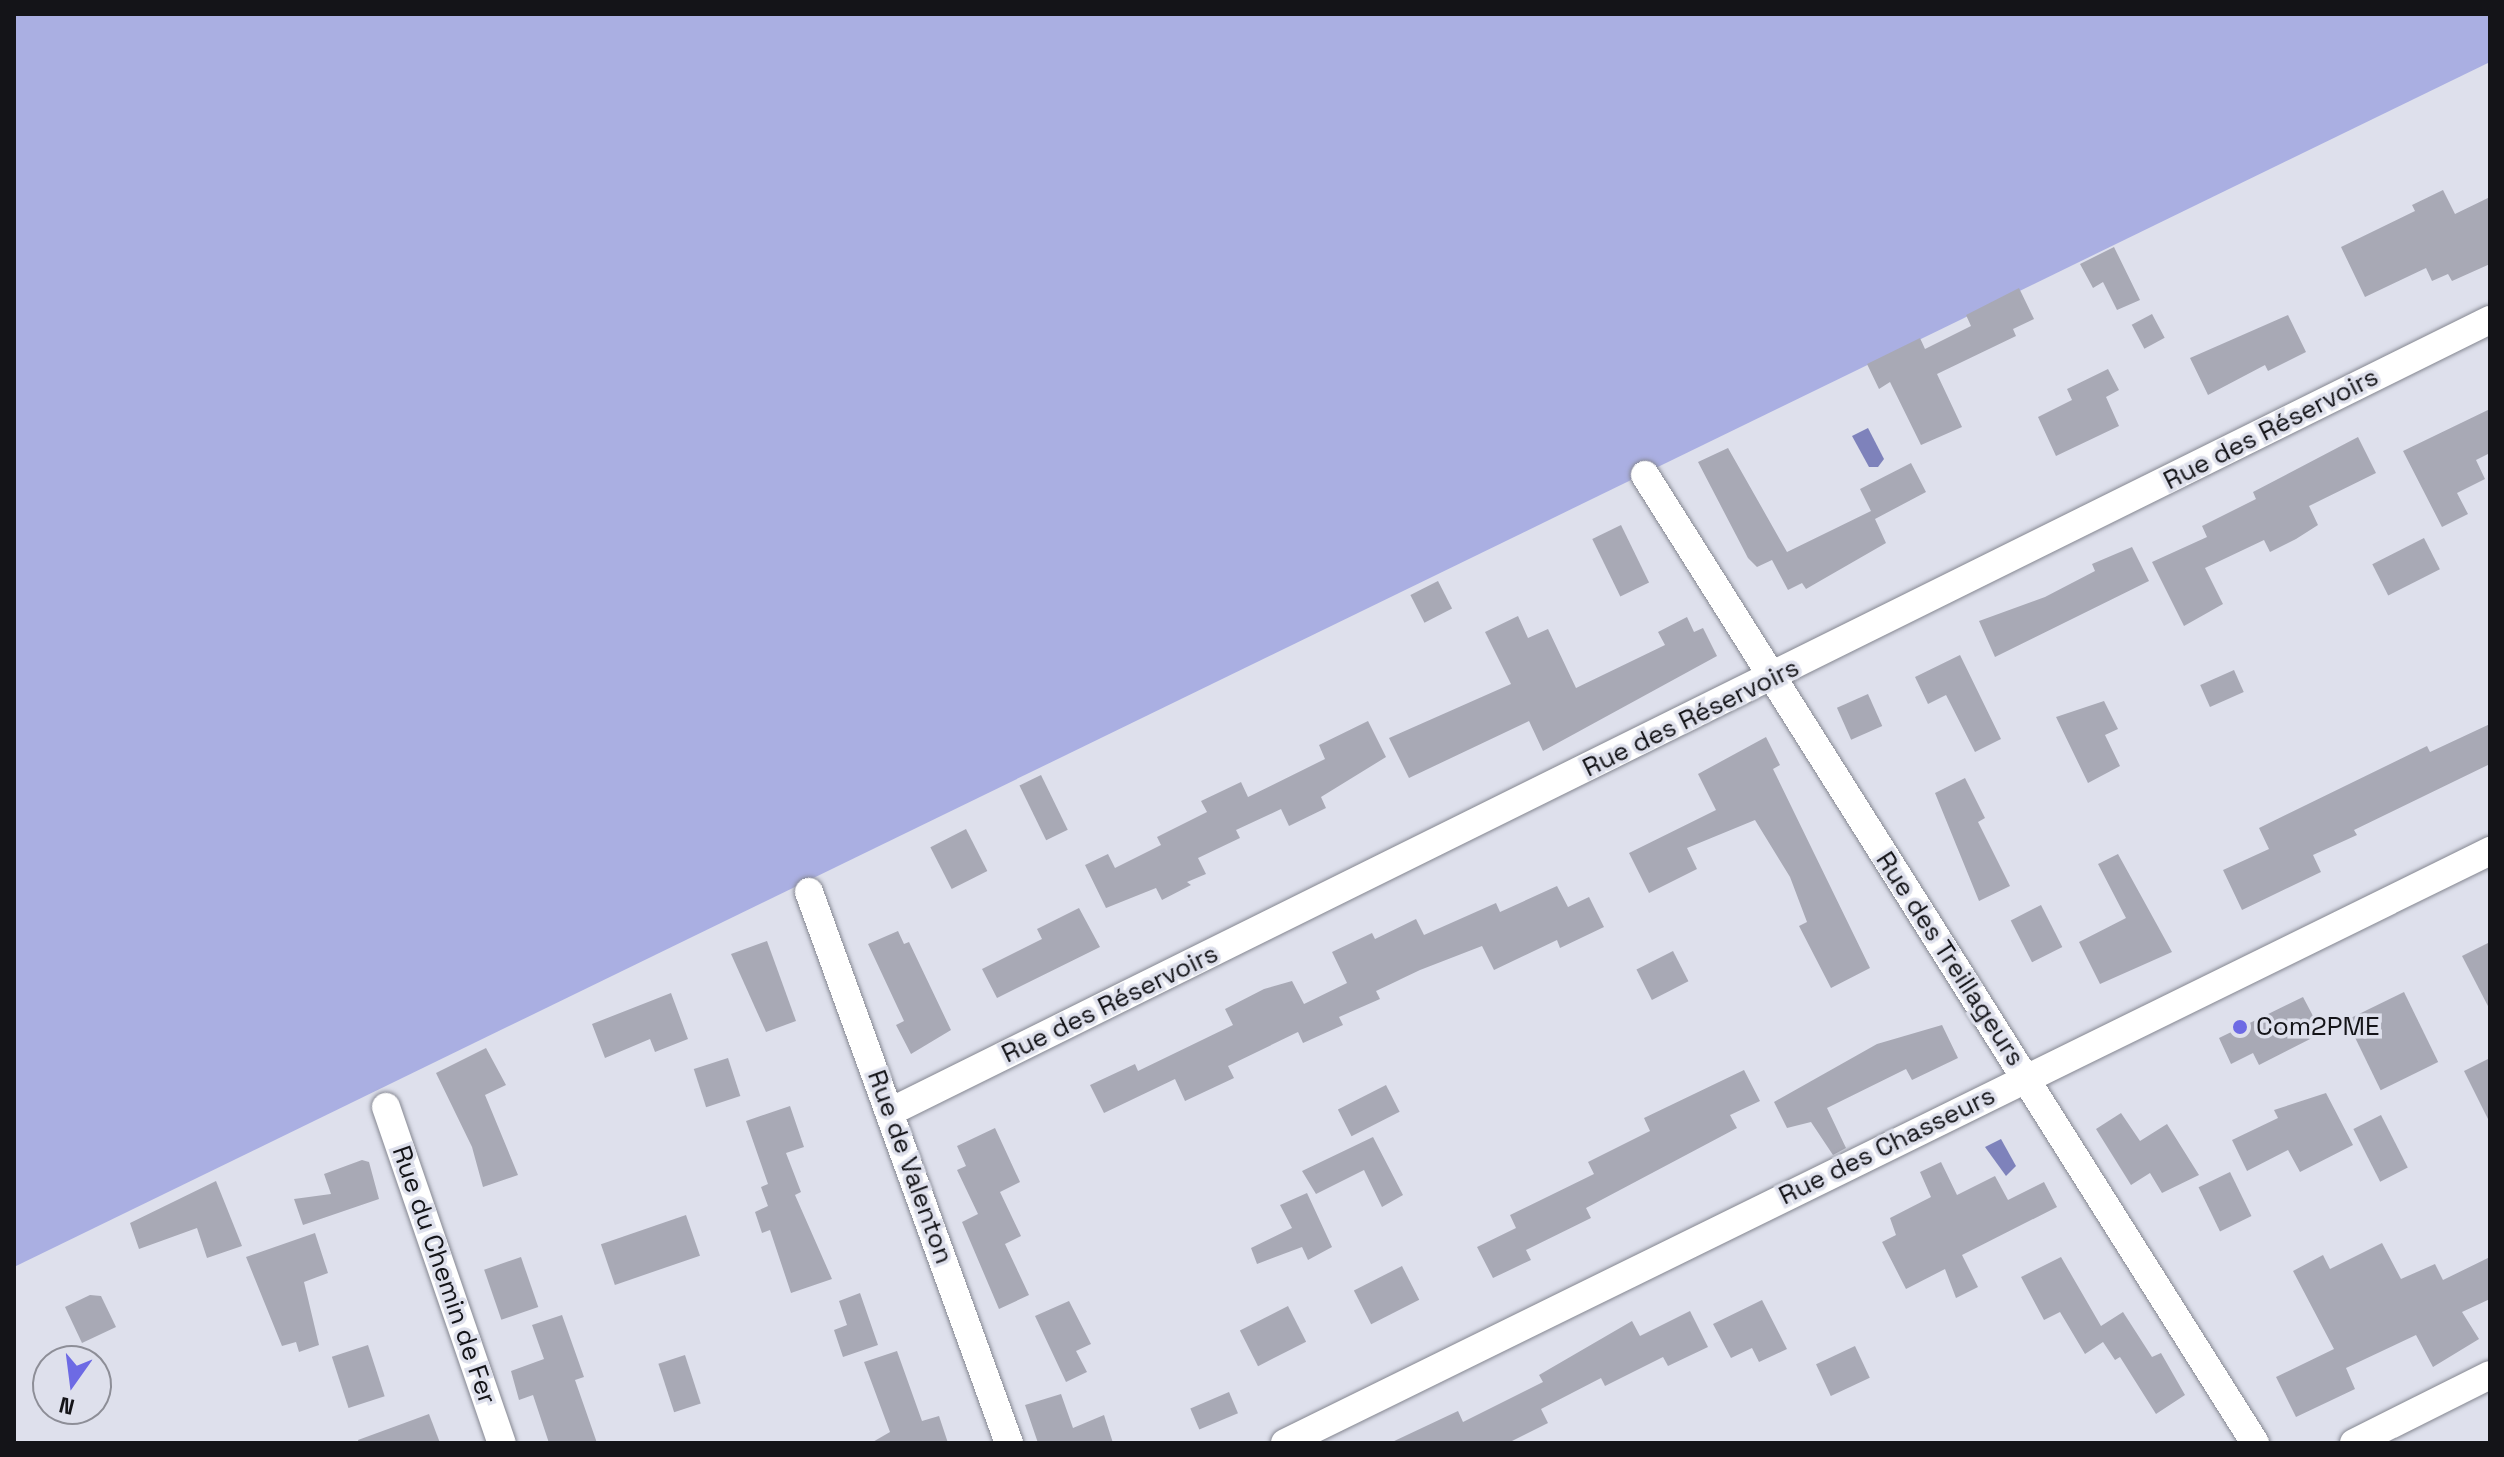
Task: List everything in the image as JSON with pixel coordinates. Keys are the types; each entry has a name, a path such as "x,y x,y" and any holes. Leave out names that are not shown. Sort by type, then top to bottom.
{"street":[{"name":"Rue des Réservoirs","path":"890,1112 1771,679 2490,320"},
{"name":"Rue des Treillageurs","path":"1645,475 2255,1443"},
{"name":"Rue des Chasseurs","path":"1285,1443 2490,851"},
{"name":"Rue de Valenton","path":"809,892 1009,1443"},
{"name":"Rue du Chemin de Fer","path":"386,1107 502,1443"},
{"path":"2354,1443 2490,1375"}],"shaded area":[{"path":"14,14 2490,14 2490,62 14,1267"},
{"path":"1868,428 1884,459 1878,467 1869,467 1852,436"},
{"path":"2001,1139 2016,1166 2006,1176 1985,1147"}],"building":[{"path":"2443,190 2455,214 2490,197 2490,264 2452,281 2448,274 2432,281 2426,268 2365,297 2341,247 2415,211 2412,205"},
{"path":"2114,247 2140,300 2117,310 2103,282 2093,288 2080,264"},
{"path":"2019,288 2034,319 2013,329 2016,336 1937,374 1962,427 1921,445 1890,382 1879,389 1867,364 1920,338 1925,349 1971,326 1966,315"},
{"path":"2152,314 2165,338 2144,349 2132,325"},
{"path":"2288,315 2306,352 2268,371 2265,365 2208,395 2190,358"},
{"path":"2108,369 2119,390 2106,397 2119,426 2056,456 2038,417 2072,400 2067,389"},
{"path":"2490,409 2490,453 2476,460 2485,479 2457,493 2468,514 2442,527 2403,451"},
{"path":"2358,437 2376,473 2309,506 2318,525 2296,539 2270,552 2264,540 2205,568 2223,604 2184,626 2152,562 2207,537 2202,526 2256,499 2253,492"},
{"path":"1728,448 1787,552 1871,511 1860,489 1911,463 1926,492 1875,519 1886,543 1806,589 1802,583 1788,590 1772,560 1757,567 1748,558 1698,462"},
{"path":"1621,525 1649,583 1620,597 1592,539"},
{"path":"2424,538 2440,569 2388,596 2372,564"},
{"path":"2132,547 2149,581 1995,657 1979,621 2045,597 2095,571 2092,564"},
{"path":"1438,581 1452,609 1424,623 1410,595"},
{"path":"1518,616 1528,638 1548,629 1576,688 1665,645 1658,632 1687,617 1694,632 1703,628 1717,656 1543,751 1529,721 1409,778 1389,738 1511,684 1485,632"},
{"path":"1960,655 2001,739 1975,752 1946,695 1928,704 1915,677"},
{"path":"2234,670 2244,692 2210,707 2200,685"},
{"path":"1868,694 1882,726 1851,740 1837,708"},
{"path":"2104,701 2118,729 2105,735 2120,766 2088,783 2056,717"},
{"path":"1368,721 1386,757 1321,797 1326,808 1289,826 1281,809 1236,830 1240,838 1198,858 1206,874 1187,882 1191,885 1162,900 1156,888 1106,908 1085,865 1108,854 1115,868 1161,845 1157,837 1207,812 1201,801 1241,782 1248,797 1325,759 1319,745"},
{"path":"2490,724 2490,764 2354,830 2357,835 2313,855 2321,872 2242,910 2223,870 2269,849 2259,828 2427,746 2430,752"},
{"path":"1766,737 1780,765 1773,769 1870,968 1831,988 1799,926 1807,922 1790,877 1755,820 1687,848 1697,869 1649,893 1629,853 1716,810 1698,774"},
{"path":"1041,775 1068,830 1046,840 1019,786"},
{"path":"1965,778 1985,818 1978,822 2010,886 1979,901 1935,793"},
{"path":"966,829 987,871 952,889 930,847"},
{"path":"2118,854 2172,952 2100,984 2079,942 2126,918 2098,864"},
{"path":"1557,886 1568,907 1589,897 1604,927 1560,948 1557,940 1494,970 1482,946 1420,970 1376,991 1380,999 1339,1017 1343,1025 1303,1043 1298,1032 1228,1066 1234,1078 1185,1101 1175,1079 1104,1113 1090,1085 1135,1064 1138,1071 1233,1025 1225,1009 1264,989 1292,981 1304,1004 1347,983 1332,952 1372,933 1375,939 1416,919 1424,935 1496,903 1500,912"},
{"path":"2041,905 2062,947 2032,962 2011,920"},
{"path":"1079,908 1100,947 997,998 982,969 1042,939 1037,929"},
{"path":"898,931 904,944 909,942 951,1030 911,1054 896,1025 904,1021 868,944"},
{"path":"767,941 796,1021 766,1032 731,954"},
{"path":"2490,942 2490,1010 2462,956"},
{"path":"1673,951 1688,981 1652,1000 1636,970"},
{"path":"2404,992 2438,1062 2381,1090 2346,1020"},
{"path":"671,993 688,1039 655,1052 650,1039 605,1058 592,1024"},
{"path":"2303,997 2322,1033 2259,1065 2253,1053 2231,1064 2219,1038"},
{"path":"1942,1025 1958,1058 1912,1080 1906,1069 1827,1108 1846,1148 1833,1155 1811,1122 1787,1128 1774,1102 1877,1044"},
{"path":"486,1048 506,1085 485,1095 518,1175 483,1187 472,1147 436,1073"},
{"path":"728,1058 740,1096 706,1107 694,1069"},
{"path":"2490,1058 2490,1123 2464,1071"},
{"path":"1744,1070 1760,1101 1730,1115 1737,1128 1586,1208 1591,1218 1526,1250 1531,1260 1493,1278 1477,1247 1516,1228 1510,1215 1594,1174 1588,1162 1650,1131 1644,1118"},
{"path":"1386,1085 1400,1112 1352,1136 1338,1110"},
{"path":"2326,1093 2353,1145 2300,1172 2288,1150 2247,1171 2232,1140 2278,1118 2274,1110"},
{"path":"790,1106 804,1147 786,1153 801,1192 795,1195 832,1279 791,1293 770,1230 762,1233 755,1212 768,1206 761,1187 768,1184 746,1121"},
{"path":"2121,1113 2140,1141 2167,1124 2199,1175 2162,1193 2150,1173 2131,1185 2096,1129"},
{"path":"2381,1115 2408,1168 2380,1182 2353,1129"},
{"path":"995,1128 1020,1182 1000,1192 1021,1236 1005,1244 1029,1295 999,1309 962,1222 978,1214 957,1170 966,1166 957,1146"},
{"path":"1373,1137 1403,1195 1382,1207 1364,1170 1316,1194 1302,1171"},
{"path":"362,1160 369,1162 379,1199 303,1225 294,1199 331,1194 324,1174"},
{"path":"1941,1162 1957,1195 1995,1176 2008,1200 2044,1182 2057,1207 1962,1255 1978,1287 1956,1298 1945,1269 1906,1289 1882,1242 1896,1235 1890,1218 1931,1197 1920,1172"},
{"path":"2230,1172 2251,1216 2220,1231 2199,1187"},
{"path":"216,1181 242,1246 207,1258 197,1228 139,1249 130,1223"},
{"path":"1307,1193 1332,1247 1308,1260 1302,1247 1257,1264 1251,1248 1292,1228 1280,1205"},
{"path":"686,1215 700,1256 615,1285 601,1244"},
{"path":"315,1233 328,1273 304,1282 319,1345 299,1352 296,1342 282,1346 246,1257"},
{"path":"2382,1243 2401,1279 2435,1264 2443,1280 2490,1257 2490,1299 2462,1312 2479,1339 2433,1367 2416,1335 2346,1368 2355,1389 2296,1417 2276,1377 2334,1349 2293,1271 2323,1255 2330,1269"},
{"path":"521,1257 538,1307 501,1320 484,1270"},
{"path":"2061,1257 2101,1326 2123,1312 2152,1357 2161,1353 2185,1395 2156,1414 2120,1357 2115,1360 2103,1342 2085,1354 2060,1312 2044,1320 2021,1277"},
{"path":"1402,1266 1419,1300 1371,1324 1354,1291"},
{"path":"860,1293 878,1345 843,1357 834,1330 847,1325 839,1301"},
{"path":"90,1295 101,1296 116,1327 82,1343 65,1307"},
{"path":"1762,1300 1787,1349 1759,1362 1752,1348 1731,1358 1713,1324"},
{"path":"1069,1301 1091,1344 1076,1351 1087,1372 1066,1382 1035,1316"},
{"path":"1288,1306 1306,1342 1258,1366 1240,1331"},
{"path":"1690,1311 1708,1347 1668,1366 1663,1357 1605,1386 1601,1378 1541,1409 1548,1423 1508,1443 1390,1443 1458,1411 1463,1422 1543,1382 1539,1375 1632,1321 1640,1336"},
{"path":"562,1315 584,1377 575,1380 597,1443 549,1443 533,1395 519,1400 511,1371 544,1359 532,1325"},
{"path":"368,1345 385,1396 349,1408 332,1357"},
{"path":"1855,1346 1870,1378 1831,1396 1816,1364"},
{"path":"897,1351 922,1421 939,1416 948,1443 871,1443 890,1432 864,1362"},
{"path":"685,1355 701,1404 674,1412 658,1364"},
{"path":"1229,1392 1238,1413 1199,1430 1190,1408"},
{"path":"1061,1394 1073,1428 1104,1415 1113,1443 1038,1443 1025,1405"},
{"path":"429,1414 440,1443 359,1443 358,1440"}],"place":[{"name":"Com2PME","path":"2240,1027"}]}
